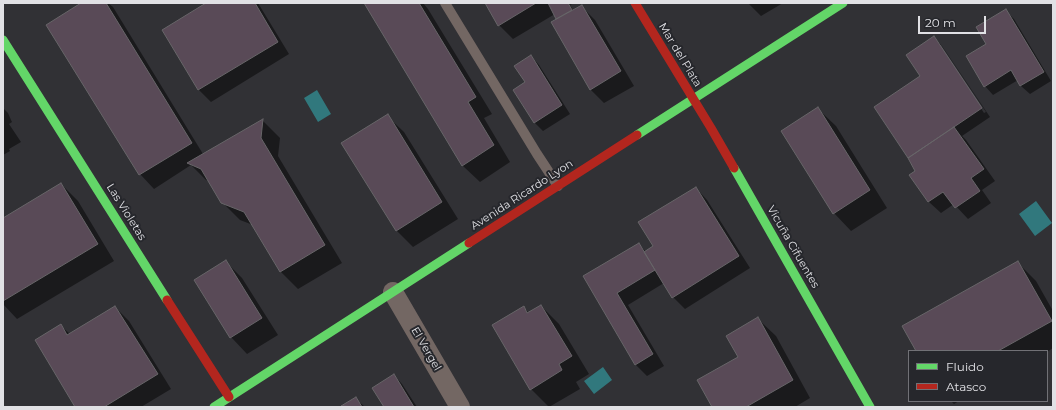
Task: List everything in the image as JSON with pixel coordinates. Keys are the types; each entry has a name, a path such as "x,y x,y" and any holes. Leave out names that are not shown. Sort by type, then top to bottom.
{"street":[{"name":"Mar del Plata","path":"635,3 693,99"},
{"name":"Avenida Ricardo Lyon","path":"214,407 842,3"},
{"name":"Las Violetas","path":"3,40 229,397"},
{"name":"Vicuña Cifuentes","path":"693,99 870,407"},
{"name":"El Vergel","path":"393,292 460,407"}],"lane":[{"path":"445,3 558,186"}],"water":[{"path":"317,90 331,114 318,122 304,98"},
{"path":"1036,201 1052,223 1035,236 1019,214"},
{"path":"603,367 612,380 594,394 584,381"}],"building":[{"path":"81,3 106,3 192,143 139,175 46,25"},
{"path":"206,3 255,3 278,42 198,90 162,30"},
{"path":"364,3 419,3 476,97 468,102 494,145 462,166"},
{"path":"485,3 536,3 498,26"},
{"path":"548,3 568,3 572,10 556,19"},
{"path":"582,5 621,71 590,90 551,22"},
{"path":"1006,9 1044,72 1020,86 1011,70 984,87 966,56 986,44 976,27"},
{"path":"934,36 982,108 908,158 874,107 920,76 906,55"},
{"path":"531,55 562,105 534,123 513,90 525,82 514,66"},
{"path":"818,107 870,190 833,214 781,131"},
{"path":"388,114 442,202 396,231 341,143"},
{"path":"263,119 261,138 325,245 280,272 244,212 221,203 201,169 187,163"},
{"path":"954,127 984,169 971,178 980,191 955,208 943,192 928,202 909,175 915,171 908,158"},
{"path":"61,183 98,244 3,301 3,218"},
{"path":"696,187 739,256 672,298 644,252 653,246 638,222"},
{"path":"639,243 655,270 617,293 653,354 635,365 583,276"},
{"path":"226,260 262,318 230,338 194,280"},
{"path":"1018,261 1052,321 1000,350 915,350 902,326"},
{"path":"541,305 572,356 559,364 562,370 530,390 492,325 524,306 527,313"},
{"path":"115,306 158,374 104,407 75,407 35,340 61,324 67,335"},
{"path":"758,317 793,380 746,407 712,407 697,380 738,357 726,336"},
{"path":"394,374 414,407 384,407 372,388"},
{"path":"356,397 362,407 341,406"}],"traffic: fast":[{"path":"637,135 843,3"},
{"path":"3,40 167,300"},
{"path":"734,168 870,407"},
{"path":"214,407 469,243"}],"traffic: jam":[{"path":"635,3 734,168"},
{"path":"469,243 637,135"},
{"path":"167,300 229,397"}]}
